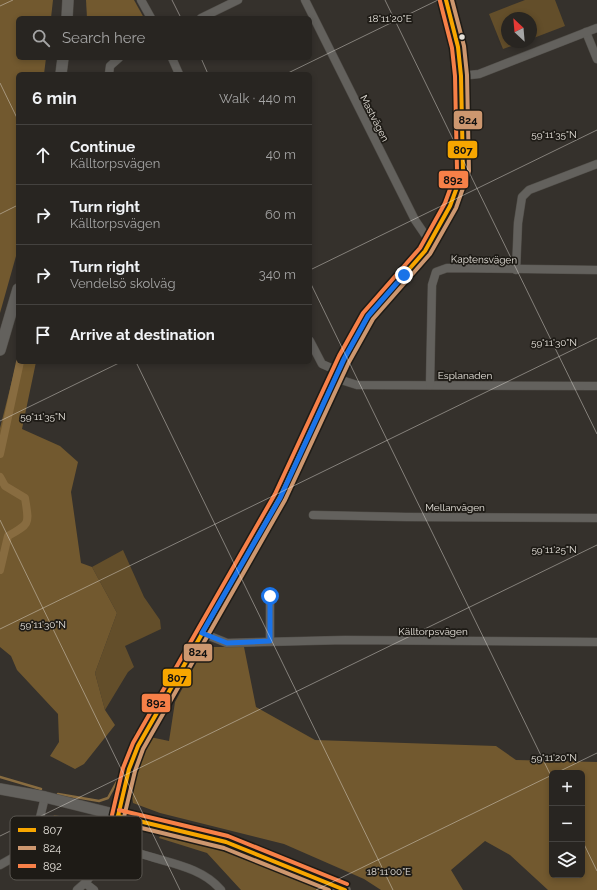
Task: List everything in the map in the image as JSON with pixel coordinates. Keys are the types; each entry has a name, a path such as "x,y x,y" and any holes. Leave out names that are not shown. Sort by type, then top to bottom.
{"street":[{"path":"67,16 68,0"},
{"path":"142,0 150,16"},
{"path":"206,16 238,0"},
{"name":"Mastvägen","path":"305,0 415,220 430,242"},
{"path":"0,789 45,797 118,816 129,769 138,746 280,498 336,374 368,316 430,242 450,206 463,171 461,76 458,47 446,0"},
{"path":"461,76 480,74 597,28"},
{"path":"586,32 597,59"},
{"path":"61,72 63,60"},
{"path":"109,72 110,66 117,60"},
{"path":"173,60 179,72"},
{"path":"516,270 518,223 522,197 529,190 597,164"},
{"name":"Kaptensvägen","path":"430,385 432,285 436,272 447,268 597,270"},
{"path":"0,350 16,296"},
{"name":"Esplanaden","path":"312,345 322,364 336,374 357,385 597,386"},
{"name":"Mellanvägen","path":"313,515 597,518"},
{"path":"270,596 270,641"},
{"name":"Källtorpsvägen","path":"202,633 227,643 270,641 597,642"},
{"path":"40,816 45,797"},
{"path":"142,822 226,842 345,890"},
{"path":"142,855 188,868 210,878 221,890"},
{"path":"0,864 10,859"},
{"path":"77,890 87,880"},
{"path":"85,883 94,890"}],"shaded area":[{"path":"0,0 53,0 51,16 16,16 16,60 46,60 44,72 16,72 16,256 0,313"},
{"path":"86,0 134,0 143,16 87,16"},
{"path":"525,0 555,0 565,26 537,37 537,12 501,12 501,44 489,14"},
{"path":"16,364 36,364 22,429 60,446 78,462 71,492 81,563 92,567 117,613 95,673 105,710 115,725 84,764 75,769 50,756 59,742 58,714 17,670 11,656 0,647 0,428"},
{"path":"123,550 144,597 160,620 161,629 125,646 134,667 128,672 105,710 95,673 117,613 92,567"},
{"path":"205,647 244,647 256,707 315,740 496,746 516,760 597,762 597,890 548,890 510,855 485,841 451,870 463,890 381,890 364,879 284,844 160,813 133,803 132,794 134,778 150,737 169,741 175,702"},
{"path":"162,833 221,846 281,867 327,890 241,890 207,853 159,838"}],"waterway":[{"path":"0,454 20,364"},
{"path":"0,477 5,486 25,498 27,513 27,522 25,525 8,536 0,570"},
{"path":"58,794 99,801 108,798 119,778 136,733"},
{"path":"0,777 41,789"}],"transit line":[{"name":"807","path":"118,816 129,769 138,746 280,497 344,359 368,316 425,251 450,206 463,171 461,76 458,47 446,0"},
{"name":"824","path":"124,816 135,771 143,749 285,500 349,362 373,319 430,254 456,208 469,171 467,75 464,46 452,0"},
{"name":"892","path":"112,815 123,768 133,743 275,494 339,356 363,313 420,248 445,203 457,170 455,76 452,48 440,1"},
{"name":"892","path":"119,810 228,836 347,884"},
{"name":"807","path":"142,822 226,842 345,890"},
{"name":"824","path":"142,828 224,848 329,890"}],"route":[{"path":"270,596 270,641 227,643 202,633 280,498 298,461 323,402 344,359 368,316 404,275"}]}
